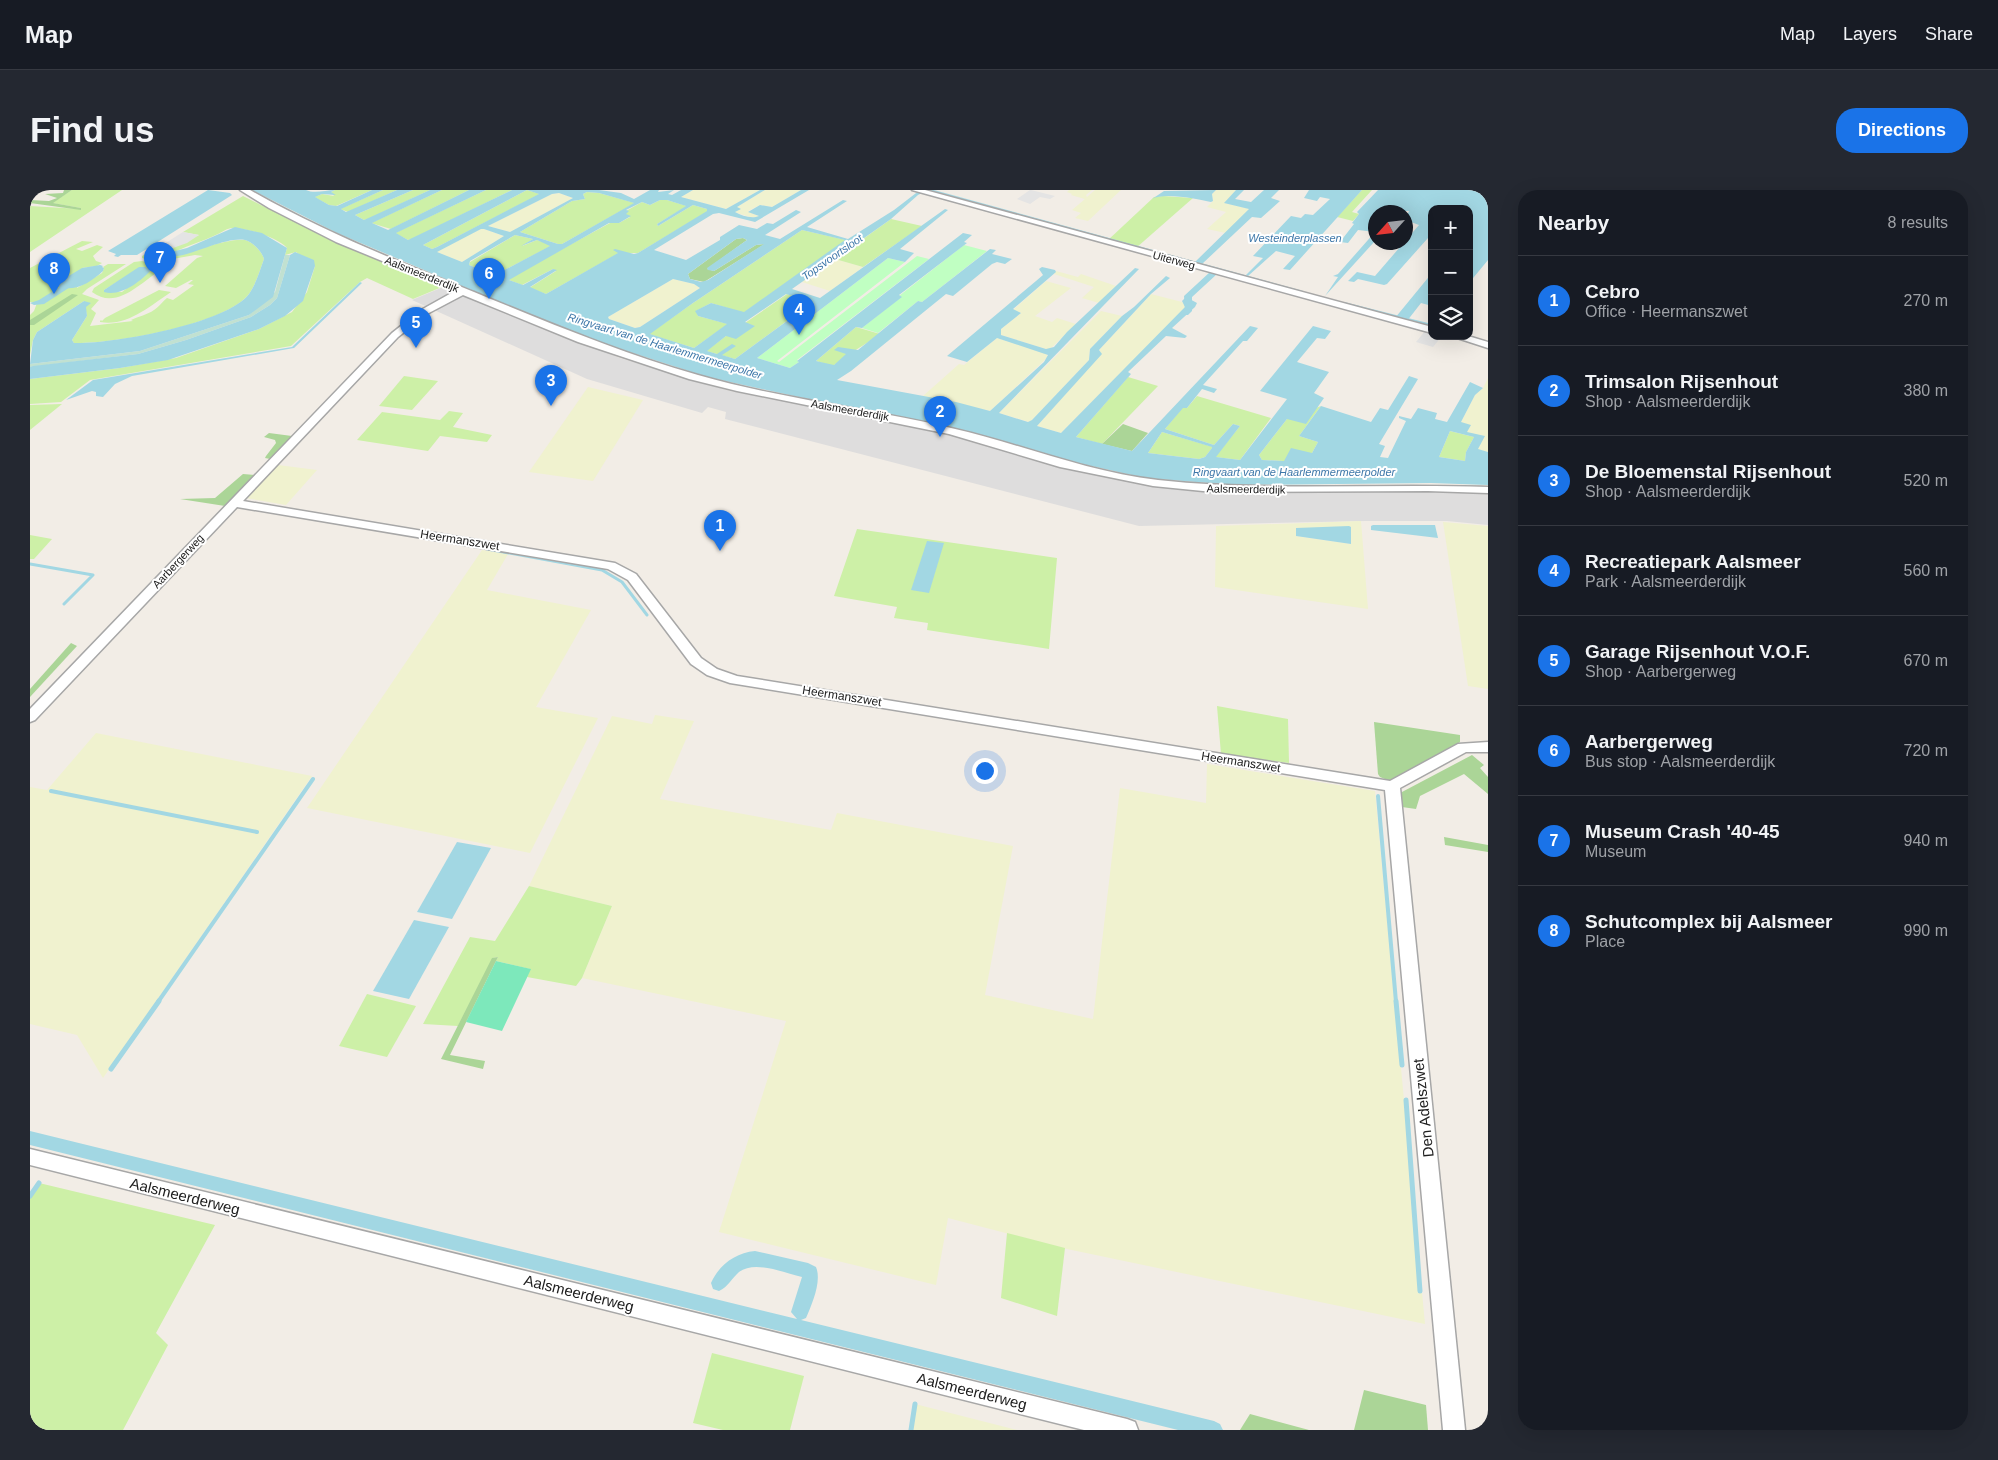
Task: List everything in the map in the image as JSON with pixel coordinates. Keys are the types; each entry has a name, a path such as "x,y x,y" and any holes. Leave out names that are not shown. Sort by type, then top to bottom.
{"street":[{"name":"Aalsmeerderdijk","path":"244,190 339,240 582,340 692,377 950,431 1064,465 1153,484 1213,489 1428,488 1488,490"},
{"name":"Uiterweg","path":"919,191 1428,329"},
{"name":"Aarbergerweg","path":"30,717 400,330 424,312 463,291"},
{"path":"1470,340 1488,345"},
{"name":"Heermanszwet","path":"234,503 611,566 632,577 702,668 718,676 1392,786"},
{"path":"1392,786 1463,747 1488,747"},
{"name":"Den Adelszwet","path":"1392,786 1454,1430"},
{"name":"Aalsmeerderweg","path":"30,1157 1127,1430"}],"shaded area":[{"path":"1030,190 1055,196 1050,199 1040,197 1030,204 1017,199"},
{"path":"183,232 199,235 187,243 173,248 156,249"},
{"path":"443,287 620,358 730,391 936,430 1041,462 1141,484 1225,493 1413,491 1488,494 1488,525 1447,521 1365,521 1139,526 725,419 726,412 708,407 702,413 587,379 412,300"},
{"path":"1425,331 1428,331 1428,340 1439,340 1433,347 1416,342"}],"green space":[{"path":"64,190 72,190 53,203 81,208 81,210 30,203 30,200 49,201 57,198 45,194 63,193"},
{"path":"72,190 122,190 30,252 30,206 81,209 52,203"},
{"path":"335,190 372,190 336,206 329,205 314,197 322,194 334,196 331,192"},
{"path":"383,190 397,190 348,212 340,209"},
{"path":"413,190 430,190 368,219 364,220 355,215"},
{"path":"442,190 469,190 391,229 371,223"},
{"path":"486,190 512,190 412,239 408,240 395,233"},
{"path":"527,190 540,194 437,247 432,249 423,245"},
{"path":"693,190 760,190 726,209 681,197"},
{"path":"765,190 801,190 772,207 760,205 748,211 760,217 758,218 734,212 737,207"},
{"path":"1069,190 1092,190 1086,195 1087,197 1095,190 1121,190 1088,221 1075,218 1081,213 1072,210 1085,199 1071,195 1067,192"},
{"path":"1216,190 1236,190 1225,203 1250,209 1226,233 1207,229 1226,212 1207,207 1213,201 1212,194"},
{"path":"1362,190 1372,190 1352,212 1359,214 1353,221 1337,217"},
{"path":"587,192 599,193 635,203 562,244 520,232 572,201 585,199 583,194"},
{"path":"559,193 573,198 510,232 488,226 552,194"},
{"path":"243,196 323,236 442,287 413,299 367,278 360,282 291,346 90,380 61,402 30,404 30,379 120,368 176,358 259,329 292,312 307,292 315,266 296,252 285,255 287,248 277,240 238,228 230,228 178,250 167,257 229,241 245,240 254,245 264,259 258,277 249,294 236,305 217,315 167,330 114,340 74,343 72,340 87,316 84,301 37,332 30,355 30,315 37,303 30,302 30,268 82,241 93,242 76,249 82,251 97,245 103,247 93,256 96,261 102,263 97,266 82,268 77,288 102,273 103,267 108,264 126,264 82,294 99,300 91,309 96,313 90,326 133,321 131,320 154,310 167,298 173,300 194,285 188,284 193,280 191,280 176,288 165,286 197,258 203,256 195,255 156,262 142,258 142,256 156,249 162,250 199,235 183,232"},
{"path":"1154,197 1193,198 1136,248 1107,241"},
{"path":"660,200 667,200 687,206 657,224 658,226 693,205 707,209 707,212 638,253 619,253 546,294 529,288 556,271 553,269 522,285 509,280 509,278 610,223 619,223 630,217 625,214 626,211 642,202 650,205"},
{"path":"891,219 922,226 863,267 835,259"},
{"path":"480,229 504,236 462,262 436,252"},
{"path":"802,230 846,240 744,313 711,303 696,311 698,316 728,324 694,348 649,334 693,303"},
{"path":"515,235 533,239 522,246 537,240 551,246 495,275 469,265 470,262"},
{"path":"743,238 747,240 707,269 714,271 756,245 765,244 704,282 690,279 688,274 736,239"},
{"path":"964,245 987,251 922,302 918,301 878,333 862,328 901,297 899,296"},
{"path":"285,255 290,255 277,298 270,305 251,317 186,340 138,354 30,367 30,364 140,351 249,315 275,292"},
{"path":"917,256 929,259 797,360 799,362 790,368 757,358 888,258 905,262 777,361 779,362"},
{"path":"835,259 863,267 830,291 802,282"},
{"path":"142,261 157,265 162,269 137,287 120,296 111,298 101,297 92,292 94,288 134,262","holes":["151,270 122,292 104,290 117,282"]},
{"path":"1056,271 1078,277 1081,274 1116,286 1099,303 1082,298 1094,287 1054,274"},
{"path":"673,279 694,284 700,288 640,327 635,328 609,319 608,317"},
{"path":"1046,281 1071,288 1035,316 1052,322 1057,318 1076,324 1050,349 1001,335 1001,329 1021,313 1013,310"},
{"path":"159,290 171,292 129,318 110,323 100,322 101,320"},
{"path":"72,294 78,295 34,325 30,325 30,320"},
{"path":"787,294 814,301 735,359 706,351 726,336 754,326 745,323"},
{"path":"1151,294 1182,302 1186,307 1061,433 1037,426 1101,354 1099,350"},
{"path":"1101,311 1122,316 1090,349 1089,360 1032,420 1029,422 999,413"},
{"path":"856,327 880,334 833,366 816,361"},
{"path":"997,338 1046,353 1048,357 990,411 923,396 959,364 964,365"},
{"path":"404,376 438,381 412,410 379,406"},
{"path":"1128,377 1158,386 1102,444 1076,437"},
{"path":"1488,378 1488,452 1478,450 1461,422 1475,395 1483,388"},
{"path":"588,387 643,400 593,481 529,472"},
{"path":"1197,396 1271,418 1240,460 1215,457 1240,426 1233,424 1214,445 1165,429 1183,407 1187,408"},
{"path":"62,404 30,430 30,405"},
{"path":"1321,406 1299,436 1318,442 1312,453 1284,461 1262,460 1259,455 1287,419"},
{"path":"449,411 463,413 453,427 492,435 487,442 440,436 428,451 357,440 382,412 440,420"},
{"path":"1123,424 1148,433 1132,451 1102,444"},
{"path":"1450,431 1474,437 1466,452 1465,461 1439,457"},
{"path":"1162,432 1213,447 1205,457 1199,459 1148,453"},
{"path":"269,433 292,436 270,459 265,458 276,443 275,440 264,437"},
{"path":"278,465 317,470 286,505 246,498"},
{"path":"243,474 255,475 225,506 180,499 215,498"},
{"path":"1361,521 1368,609 1215,587 1216,526","holes":["1351,527 1351,544 1296,536"]},
{"path":"1443,522 1488,526 1488,689 1468,686"},
{"path":"857,529 1057,558 1049,649 927,630 928,623 894,618 897,607 834,596"},
{"path":"30,535 52,539 34,559 30,559"},
{"path":"482,550 508,554 487,590 591,610 536,707 598,718 530,853 307,808"},
{"path":"71,643 77,646 30,697 30,689"},
{"path":"1217,706 1288,719 1289,763 1221,754"},
{"path":"655,715 694,721 660,799 831,830 837,813 1013,846 985,995 1093,1019 1120,788 1206,803 1207,764 1375,791 1425,1324 1067,1249 948,1218 936,1285 719,1232 786,1021 582,978 612,906 529,886 612,716 652,724"},
{"path":"1374,722 1460,735 1460,742 1392,782 1380,777 1378,774"},
{"path":"96,733 312,776 103,1078 77,1035 30,1024 30,787 47,790"},
{"path":"1472,755 1484,765 1480,768 1488,777 1488,794 1464,774 1420,796 1416,809 1402,807 1402,792"},
{"path":"1444,837 1488,845 1488,852 1445,845"},
{"path":"529,886 612,906 582,978 576,986 527,977 530,969 496,961 498,957 493,958 458,1026 423,1024 470,937 495,941"},
{"path":"498,957 450,1055 485,1061 483,1069 441,1059 492,958"},
{"path":"496,961 531,969 502,1031 466,1022"},
{"path":"367,994 416,1006 387,1057 339,1046"},
{"path":"39,1183 215,1225 156,1333 168,1345 123,1430 30,1430 30,1196"},
{"path":"1007,1233 1065,1248 1057,1316 1001,1298"},
{"path":"712,1353 804,1376 790,1430 723,1430 693,1423"},
{"path":"1364,1390 1426,1405 1428,1430 1354,1430"},
{"path":"915,1404 1017,1430 910,1430"},
{"path":"1250,1414 1309,1430 1240,1430"}],"water":[{"path":"208,190 230,193 232,195 137,255 121,255 118,257 114,256 116,254 108,251"},
{"path":"252,190 306,190 316,192 335,190 331,192 336,195 322,194 315,197 329,205 337,206 372,190 383,190 341,209 346,212 397,190 413,190 355,215 364,220 430,190 442,190 372,223 388,230 469,190 486,190 396,233 408,240 512,190 527,190 599,190 621,193 634,199 650,190 659,190 658,192 674,190 668,194 672,195 681,190 693,190 681,197 726,209 760,190 765,190 737,207 741,209 735,212 753,217 759,216 748,212 760,205 772,207 801,190 809,190 755,222 719,213 713,214 654,250 686,260 720,240 720,237 739,225 757,229 767,223 773,224 796,210 801,212 765,235 780,239 843,200 847,201 807,227 848,239 894,210 920,190 928,190 918,195 891,219 792,289 820,298 945,209 948,210 900,249 914,253 905,262 888,258 757,358 790,368 963,233 972,235 964,242 967,243 899,295 902,297 862,328 856,327 816,361 834,365 846,354 834,350 838,347 858,350 918,301 922,302 990,249 996,250 992,254 1012,259 1005,264 997,262 992,264 953,296 946,294 851,371 837,380 956,402 990,411 1044,362 1048,355 997,338 967,362 947,356 1043,275 1039,269 1042,267 1055,270 1056,272 1013,309 1021,313 1001,329 1001,335 1046,349 1054,347 1067,332 1135,268 1139,269 999,413 1028,422 1032,420 1089,360 1090,349 1122,316 1166,276 1170,278 1151,294 1099,350 1102,354 1037,426 1061,433 1185,307 1182,301 1186,297 1197,303 1172,328 1187,336 1185,338 1166,336 1128,372 1131,374 1076,437 1132,451 1250,326 1258,328 1247,341 1243,341 1203,385 1217,389 1214,393 1202,389 1187,408 1183,408 1165,429 1214,445 1233,424 1240,426 1216,457 1240,460 1287,399 1260,391 1313,326 1331,331 1325,339 1317,338 1297,362 1329,372 1314,393 1324,398 1306,424 1287,419 1259,455 1262,460 1284,461 1291,448 1312,453 1318,442 1299,436 1321,406 1371,422 1380,408 1388,410 1409,376 1418,379 1379,444 1385,446 1380,457 1388,458 1406,421 1399,418 1399,416 1411,419 1418,408 1437,413 1435,419 1447,422 1470,382 1483,388 1475,395 1461,422 1471,425 1467,432 1485,436 1478,449 1488,452 1488,485 1431,483 1234,485 1145,478 1069,461 931,423 707,377 605,344 337,233","holes":["527,190 539,194 437,247 432,249 423,245","587,192 599,193 634,203 562,244 520,232 572,201 585,199 583,194","559,193 573,198 510,232 488,226 552,194","660,200 667,200 686,206 657,224 658,226 693,205 707,209 707,211 638,253 613,250 618,253 546,294 530,287 557,270 553,269 523,285 509,280 609,223 619,223 631,216 626,214 629,211 626,210 642,202 650,205","481,229 504,236 462,262 437,252","802,230 845,240 744,312 711,303 695,311 698,316 727,324 694,348 650,334","515,235 533,239 521,246 537,240 550,246 495,275 469,265 470,261","743,238 747,240 707,268 708,270 714,271 756,245 764,244 708,280 701,282 690,279 688,274 736,239","673,279 694,284 700,288 640,327 635,328 608,317","786,294 813,302 735,359 722,355 736,346 732,344 717,354 707,351 726,336 736,339 755,326 745,322","1450,431 1474,437 1466,452 1465,461 1439,457","1162,432 1212,447 1205,457 1199,459 1148,453"]},
{"path":"1216,190 1212,194 1213,201 1211,202 1173,196 1152,199 1164,191"},
{"name":"Westeinderplassen","path":"1236,190 1244,190 1235,199 1251,202 1264,190 1279,190 1271,198 1280,201 1261,218 1252,217 1202,264 1195,262 1249,209 1224,203"},
{"name":"Westeinderplassen","path":"1309,190 1362,190 1290,270 1283,269 1295,256 1276,251 1248,276 1246,275 1263,258 1253,256 1291,216 1301,218 1305,214 1313,215 1330,199 1320,197 1317,201 1304,198"},
{"name":"Westeinderplassen","path":"1378,190 1488,190 1488,260 1473,278 1473,205 1428,205 1428,238 1387,284 1358,279 1354,282 1348,281 1357,272 1375,276 1397,250 1413,250 1413,232 1419,225 1413,223 1413,205 1368,205 1368,231 1358,230 1348,243 1340,242 1354,224 1352,223 1359,214 1357,212"},
{"path":"235,227 262,233 287,248 273,297 249,315 140,351 30,364 33,340 37,332 84,301 91,303 86,307 87,316 72,340 74,343 114,340 167,330 194,323 236,305 249,294 258,277 264,259 257,248 248,241 231,241 183,255 153,259 159,255 187,248"},
{"name":"Westeinderplassen","path":"1368,240 1368,249 1325,296 1338,277 1333,276 1338,274"},
{"path":"295,252 314,260 315,266 303,301 285,316 259,329 168,360 30,379 30,367 33,366 138,354 186,340 251,317 270,305 277,298 290,255"},
{"path":"100,265 104,268 103,271 81,286 63,288 56,286 57,283 82,268"},
{"path":"139,267 151,270 136,284 117,292 104,292 104,290"},
{"path":"1428,278 1428,305 1421,303 1407,321 1395,318"},
{"path":"360,282 362,283 294,348 132,376 115,384 103,397 96,396 96,392 92,391 66,400 93,380 292,347"},
{"path":"1373,525 1435,525 1438,538 1371,530"},
{"path":"1351,527 1351,544 1296,536 1296,528"},
{"path":"927,541 944,543 929,593 911,590"},
{"path":"457,842 491,848 452,919 417,912"},
{"path":"414,920 449,927 409,999 373,991"}],"waterway":[{"path":"926,190 1299,291"},
{"path":"1185,313 1189,309 1188,296 1213,274"},
{"path":"34,303 41,302 77,280"},
{"path":"1347,304 1428,326"},
{"path":"487,549 602,570 622,582 647,615"},
{"path":"30,564 93,575 64,604"},
{"path":"158,1002 313,779"},
{"path":"51,791 257,832"},
{"path":"1378,796 1396,1002"},
{"path":"111,1069 159,1001"},
{"path":"1396,1001 1402,1065"},
{"path":"1406,1100 1420,1291"},
{"path":"30,1138 1214,1430"},
{"path":"30,1196 39,1183"},
{"path":"719,1283 734,1266 749,1259 808,1271 810,1278 800,1312"},
{"path":"911,1430 915,1404"}],"place":[{"name":"Museum Crash '40-45","path":"160,283"},
{"name":"Schutcomplex bij Aalsmeer","path":"54,294"},
{"name":"Aarbergerweg","path":"489,299"},
{"name":"Recreatiepark Aalsmeer","path":"799,335"},
{"name":"Garage Rijsenhout V.O.F.","path":"416,348"},
{"name":"De Bloemenstal Rijsenhout","path":"551,406"},
{"name":"Trimsalon Rijsenhout","path":"940,437"},
{"name":"Cebro","path":"720,551"}],"water label":[{"name":"Topsvoortsloot","path":"832,257"},
{"name":"Ringvaart van de Haarlemmermeerpolder","path":"665,346"},
{"name":"Ringvaart van de Haarlemmermeerpolder","path":"1294,472"}]}
